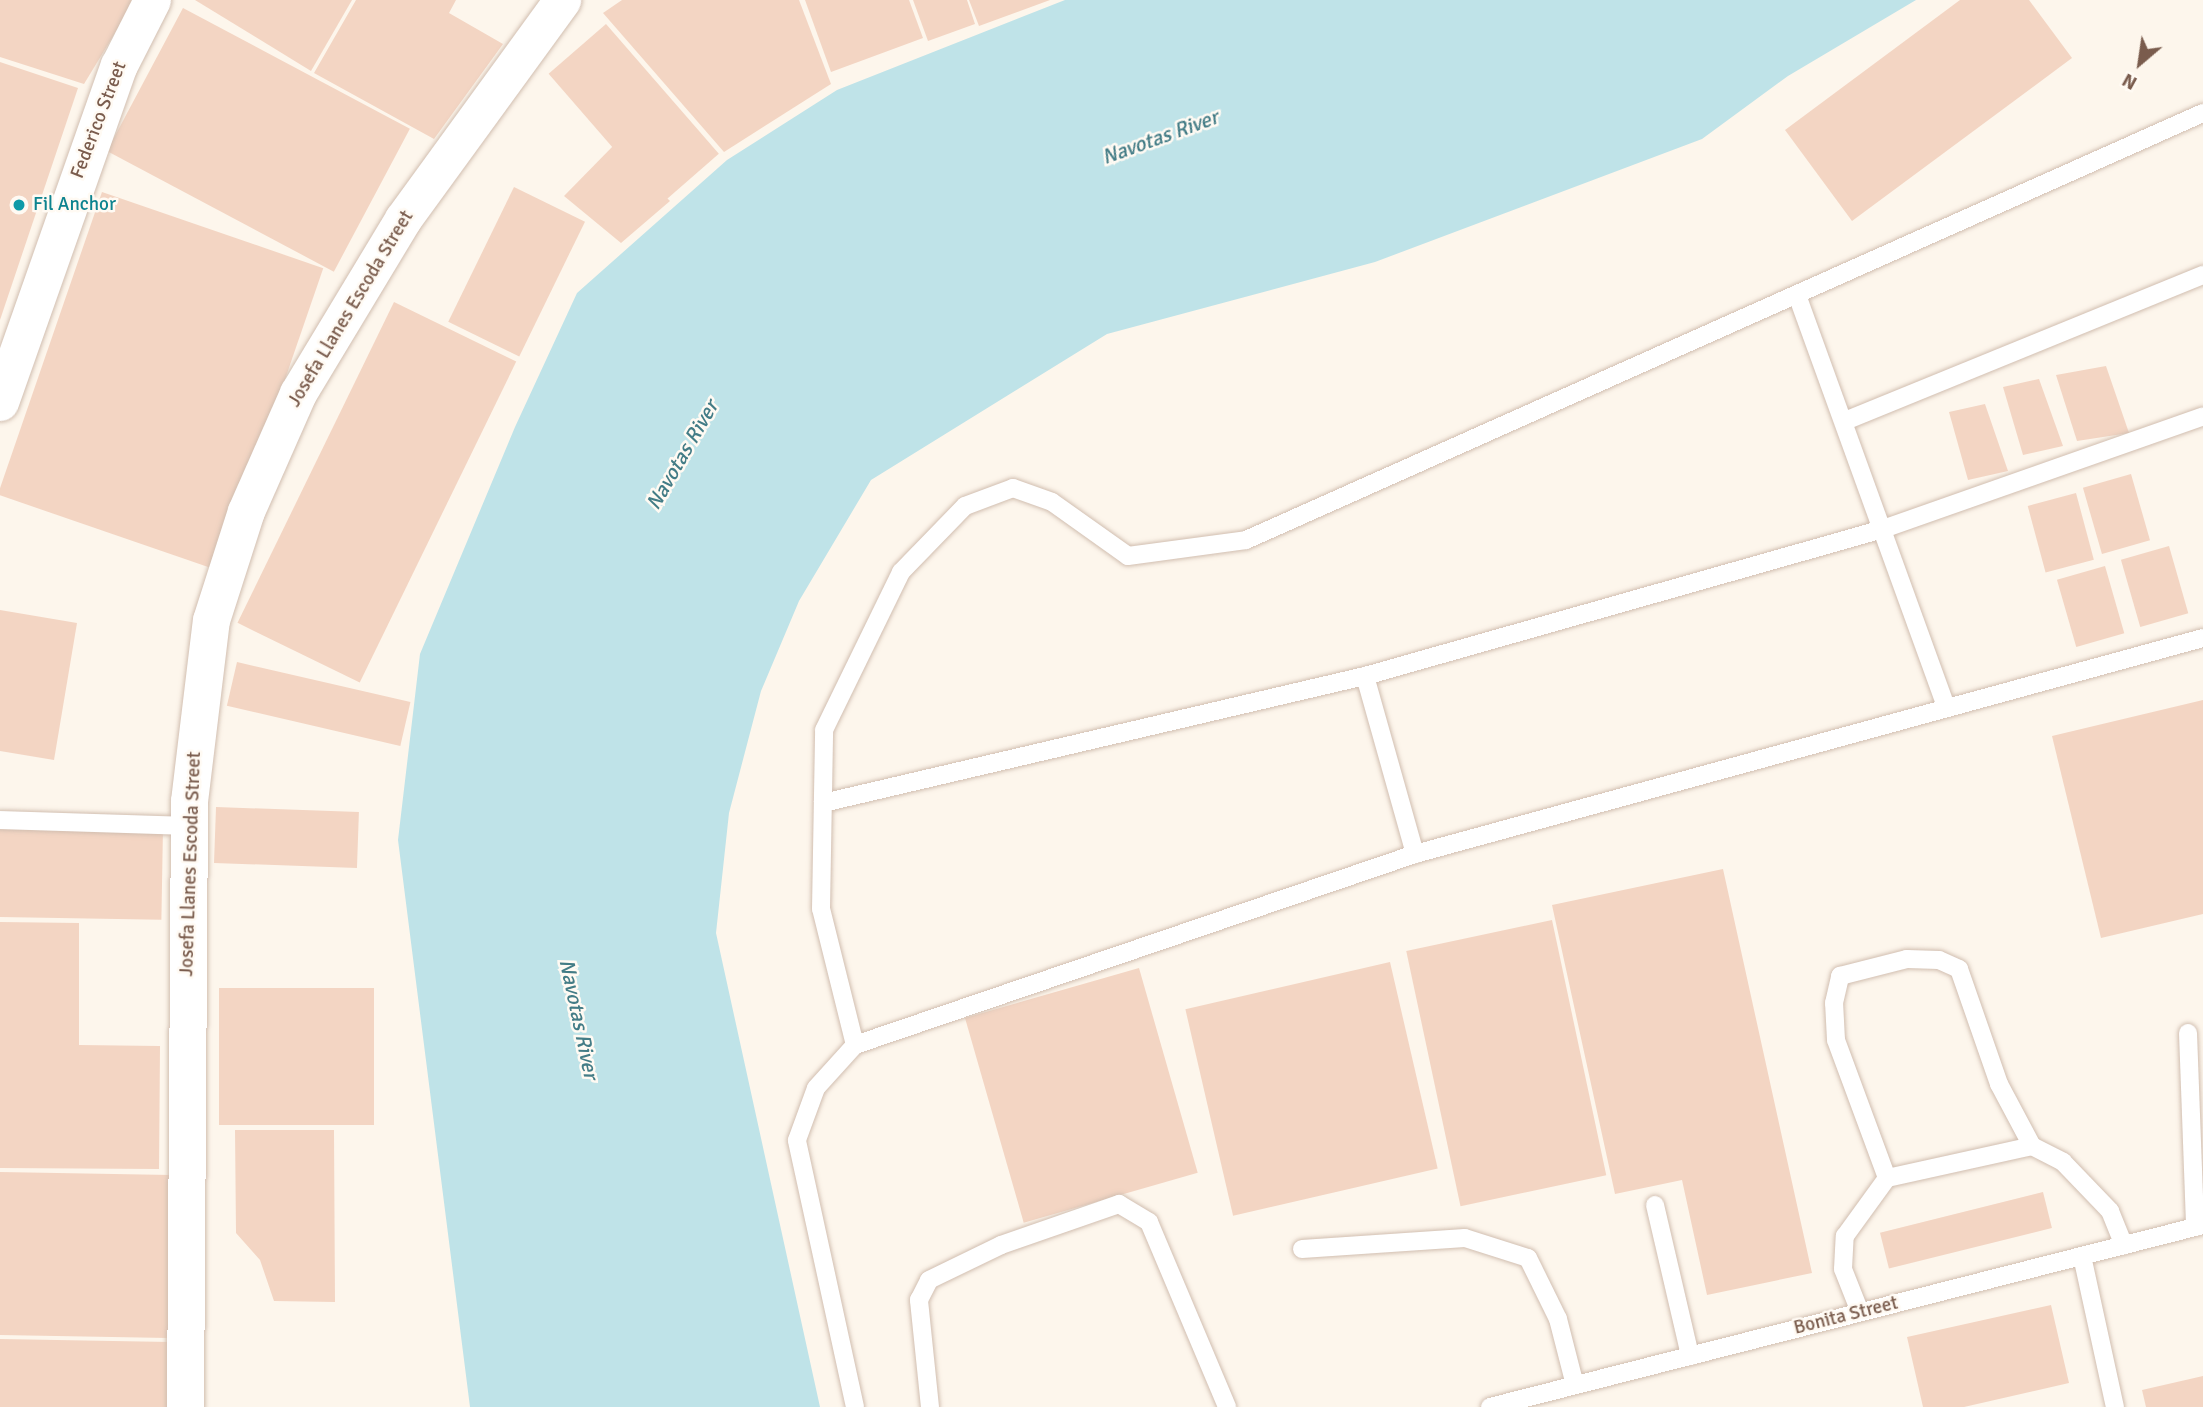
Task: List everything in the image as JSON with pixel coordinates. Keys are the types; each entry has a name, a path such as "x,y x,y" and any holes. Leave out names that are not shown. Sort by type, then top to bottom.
{"street":[{"name":"Federico Street","path":"0,402 119,65 152,0"},
{"name":"Josefa Llanes Escoda Street","path":"185,1407 189,826 211,620 246,511 298,393 403,219 562,0"}],"lane":[{"path":"855,1045 821,909 824,730 901,572 965,506 1013,488 1052,502 1128,556 1246,540 2203,113"},
{"path":"1845,421 2203,275"},
{"path":"1797,295 1845,421 1946,707"},
{"path":"823,803 1365,676 1883,529 2203,416"},
{"path":"855,1407 797,1140 816,1088 855,1045 1415,854 2203,638"},
{"path":"1365,676 1415,854"},
{"path":"0,820 189,826"},
{"path":"1887,1178 1836,1040 1834,1003 1840,976 1907,960 1939,961 1959,969 1999,1084 2032,1146 2063,1162 2110,1211 2124,1245"},
{"path":"2188,1033 2199,1226"},
{"path":"1860,1312 1843,1269 1845,1236 1887,1178 2032,1146"},
{"path":"930,1407 919,1323 919,1300 929,1280 1001,1245 1119,1205 1149,1222 1227,1407"},
{"path":"1655,1205 1690,1356"},
{"name":"Bonita Street","path":"1490,1407 2199,1226"},
{"path":"1301,1249 1465,1238 1528,1258 1558,1319 1575,1385"},
{"path":"2082,1256 2115,1407"}],"water":[{"name":"Navotas River","path":"1065,0 1916,0 1788,76 1702,139 1375,262 1107,334 871,480 799,601 761,691 729,813 716,933 820,1407 470,1407 398,840 420,654 515,427 577,293 727,160 837,90"}],"building":[{"path":"0,0 135,0 84,84 0,57"},
{"path":"195,0 352,0 311,71"},
{"path":"356,0 456,0 449,13 503,44 434,139 314,73"},
{"path":"622,0 799,0 831,84 724,152 603,13"},
{"path":"805,0 909,0 923,38 831,72"},
{"path":"913,0 967,0 975,24 928,41"},
{"path":"969,0 1050,0 979,26"},
{"path":"1960,0 2029,0 2072,58 1852,221 1785,130"},
{"path":"183,8 410,129 334,272 107,151"},
{"path":"606,24 719,154 661,204 549,74"},
{"name":"Fil Anchor","path":"0,62 78,88 0,320"},
{"path":"614,145 670,201 621,243 564,196"},
{"path":"514,187 585,222 519,356 448,322"},
{"path":"102,192 323,268 219,571 0,495 0,488"},
{"path":"394,302 516,362 360,682 238,623"},
{"path":"2106,366 2129,433 2077,441 2056,375"},
{"path":"2039,379 2063,446 2023,455 2003,387"},
{"path":"1985,404 2008,471 1968,480 1949,412"},
{"path":"2131,474 2150,540 2102,554 2083,488"},
{"path":"2076,493 2094,560 2046,573 2028,506"},
{"path":"2169,546 2188,613 2140,627 2121,560"},
{"path":"2105,566 2124,633 2076,647 2057,580"},
{"path":"0,610 77,623 54,760 0,751"},
{"path":"237,662 410,702 400,746 227,706"},
{"path":"2203,700 2203,914 2101,938 2052,736"},
{"path":"216,807 359,812 357,868 214,863"},
{"path":"0,826 163,829 161,920 0,917"},
{"path":"1723,869 1812,1273 1707,1295 1682,1180 1615,1194 1552,905"},
{"path":"1552,920 1606,1175 1461,1206 1406,951"},
{"path":"0,922 79,923 79,1045 160,1046 159,1169 0,1168"},
{"path":"1390,962 1438,1169 1233,1216 1185,1009"},
{"path":"1139,968 1198,1173 1024,1223 965,1018"},
{"path":"219,988 374,988 374,1125 219,1125"},
{"path":"235,1130 334,1130 335,1302 274,1301 260,1260 236,1233"},
{"path":"0,1172 171,1175 168,1338 0,1335"},
{"path":"2043,1192 2052,1228 1889,1269 1880,1233"},
{"path":"2051,1305 2069,1383 1964,1407 1923,1407 1907,1337"},
{"path":"0,1339 170,1342 169,1407 0,1407"},
{"path":"2203,1376 2203,1407 2146,1407 2142,1390"}],"place":[{"name":"Fil Anchor","path":"19,205"}]}
